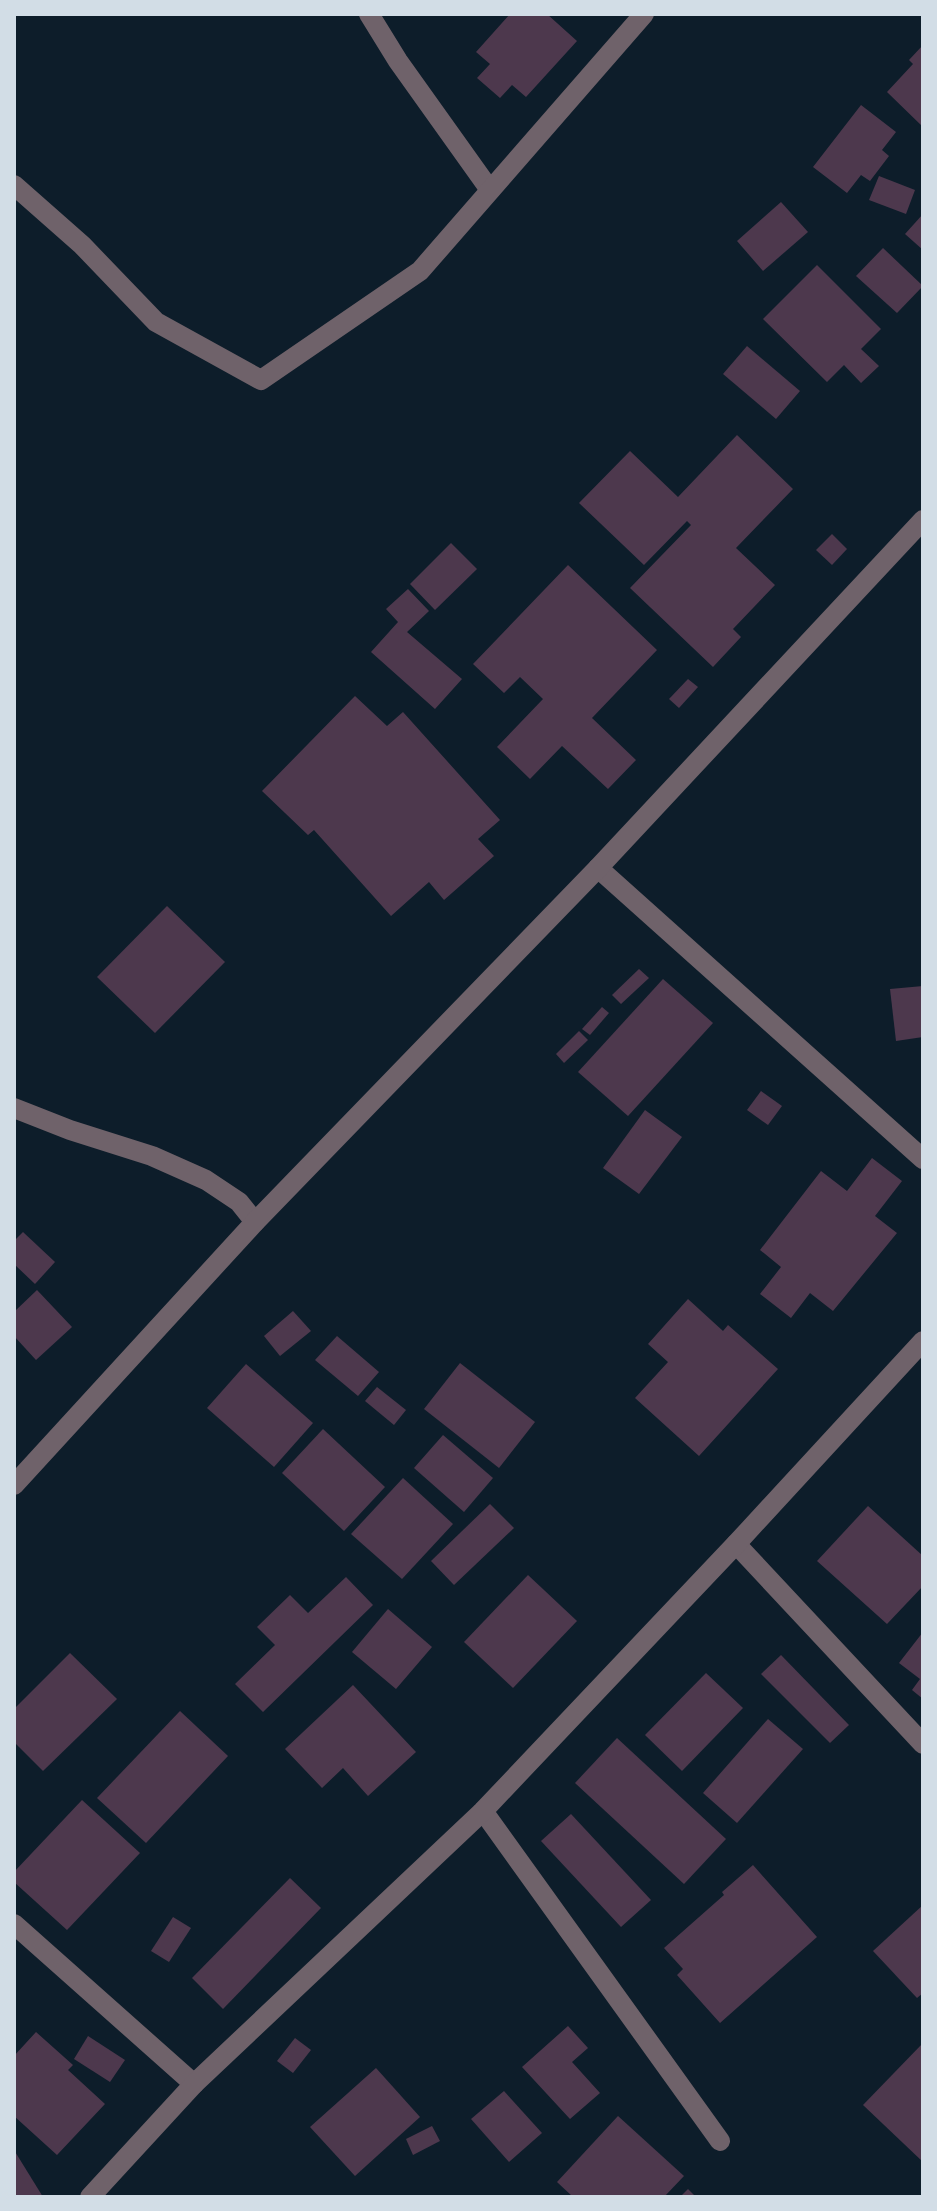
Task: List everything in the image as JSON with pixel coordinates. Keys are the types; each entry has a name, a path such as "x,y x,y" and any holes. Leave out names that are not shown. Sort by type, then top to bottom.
{"street":[{"path":"369,14 398,61 490,190"},
{"path":"14,185 82,245 156,322 261,380 420,271 644,14"},
{"path":"14,1485 255,1222 598,868 923,520"},
{"path":"598,868 923,1159"},
{"path":"14,1108 152,1156 206,1180 239,1202 255,1222"},
{"path":"90,2197 194,2084 483,1811 923,1341"},
{"path":"736,1544 923,1744"},
{"path":"483,1811 720,2141"},
{"path":"14,1924 194,2084"}],"building":[{"path":"510,14 547,14 577,41 526,97 512,85 500,98 477,78 490,64 476,52"},
{"path":"923,45 923,127 887,92 913,64 909,60"},
{"path":"861,105 896,132 882,150 889,156 870,181 861,175 847,193 813,167"},
{"path":"879,176 915,190 906,214 869,200"},
{"path":"781,202 808,232 763,271 737,241"},
{"path":"923,214 923,250 905,234"},
{"path":"883,248 923,286 897,313 856,276"},
{"path":"817,265 881,329 861,349 879,366 861,383 844,365 827,382 763,319"},
{"path":"747,346 800,391 776,419 723,374"},
{"path":"737,435 793,489 736,548 775,585 733,629 741,637 713,667 630,588 691,525 687,521 644,565 579,503 630,451 678,497"},
{"path":"832,534 847,549 832,565 816,550"},
{"path":"451,543 477,569 435,610 410,584"},
{"path":"568,565 657,650 592,718 636,760 608,789 562,746 530,779 497,747 543,699 520,677 504,693 473,664"},
{"path":"408,589 429,611 407,632 462,679 435,709 371,652 398,622 386,609"},
{"path":"688,679 698,687 679,708 669,699"},
{"path":"355,696 387,726 403,712 500,820 478,839 494,856 444,900 429,882 391,916 314,830 308,835 262,791"},
{"path":"167,906 225,962 155,1033 97,977"},
{"path":"639,969 649,978 621,1004 612,995"},
{"path":"663,979 713,1023 628,1116 578,1072"},
{"path":"923,986 923,1037 896,1041 890,989"},
{"path":"602,1007 609,1013 590,1035 582,1029"},
{"path":"579,1031 588,1040 564,1063 556,1054"},
{"path":"761,1091 782,1106 768,1125 747,1110"},
{"path":"645,1110 682,1137 639,1194 603,1168"},
{"path":"872,1158 902,1181 875,1216 897,1233 833,1311 810,1293 791,1318 760,1294 781,1267 760,1250 821,1171 847,1191"},
{"path":"23,1232 55,1262 35,1284 14,1264 14,1241"},
{"path":"37,1290 72,1327 36,1360 14,1336 14,1312"},
{"path":"688,1299 723,1331 728,1325 778,1369 699,1456 635,1398 668,1362 648,1344"},
{"path":"293,1311 311,1331 280,1356 264,1336"},
{"path":"337,1336 379,1372 358,1396 315,1360"},
{"path":"460,1363 535,1422 499,1468 424,1409"},
{"path":"246,1364 313,1423 274,1467 207,1408"},
{"path":"377,1387 406,1410 394,1425 365,1401"},
{"path":"323,1429 385,1487 344,1531 282,1473"},
{"path":"443,1435 493,1478 464,1512 414,1468"},
{"path":"403,1478 453,1524 402,1579 351,1534"},
{"path":"490,1504 514,1528 454,1585 431,1561"},
{"path":"868,1506 923,1556 923,1586 887,1624 817,1561"},
{"path":"528,1575 577,1621 513,1688 464,1642"},
{"path":"346,1577 373,1605 263,1712 235,1684 275,1645 257,1627 290,1595 308,1613"},
{"path":"388,1609 432,1647 396,1689 352,1652"},
{"path":"923,1632 923,1699 912,1690 920,1679 899,1663"},
{"path":"70,1653 117,1699 43,1771 14,1742 14,1709"},
{"path":"781,1655 849,1725 830,1743 761,1674"},
{"path":"706,1673 743,1708 682,1771 645,1735"},
{"path":"353,1685 416,1752 368,1796 343,1768 322,1788 285,1749"},
{"path":"180,1711 228,1756 146,1843 97,1798"},
{"path":"768,1719 803,1749 737,1823 703,1793"},
{"path":"617,1738 726,1839 684,1884 575,1783"},
{"path":"82,1800 140,1853 67,1930 14,1882 14,1872"},
{"path":"571,1814 651,1900 621,1927 541,1841"},
{"path":"753,1865 817,1937 720,2023 677,1975 683,1969 664,1948"},
{"path":"290,1878 321,1908 223,2009 192,1978"},
{"path":"923,1905 923,1993 917,1998 873,1951"},
{"path":"173,1917 191,1928 169,1962 151,1951"},
{"path":"568,2026 588,2048 572,2062 600,2093 570,2119 522,2067"},
{"path":"36,2032 73,2065 68,2070 105,2104 57,2155 14,2116 14,2056"},
{"path":"88,2036 125,2060 110,2082 74,2059"},
{"path":"295,2038 311,2050 293,2073 277,2061"},
{"path":"923,2043 923,2162 863,2105"},
{"path":"376,2068 420,2117 355,2176 310,2127"},
{"path":"504,2091 542,2133 509,2162 471,2119"},
{"path":"618,2116 684,2176 664,2197 573,2197 557,2182"},
{"path":"432,2126 440,2141 413,2155 406,2139"},
{"path":"14,2150 43,2197 14,2197"},
{"path":"688,2189 696,2197 680,2197"}]}
